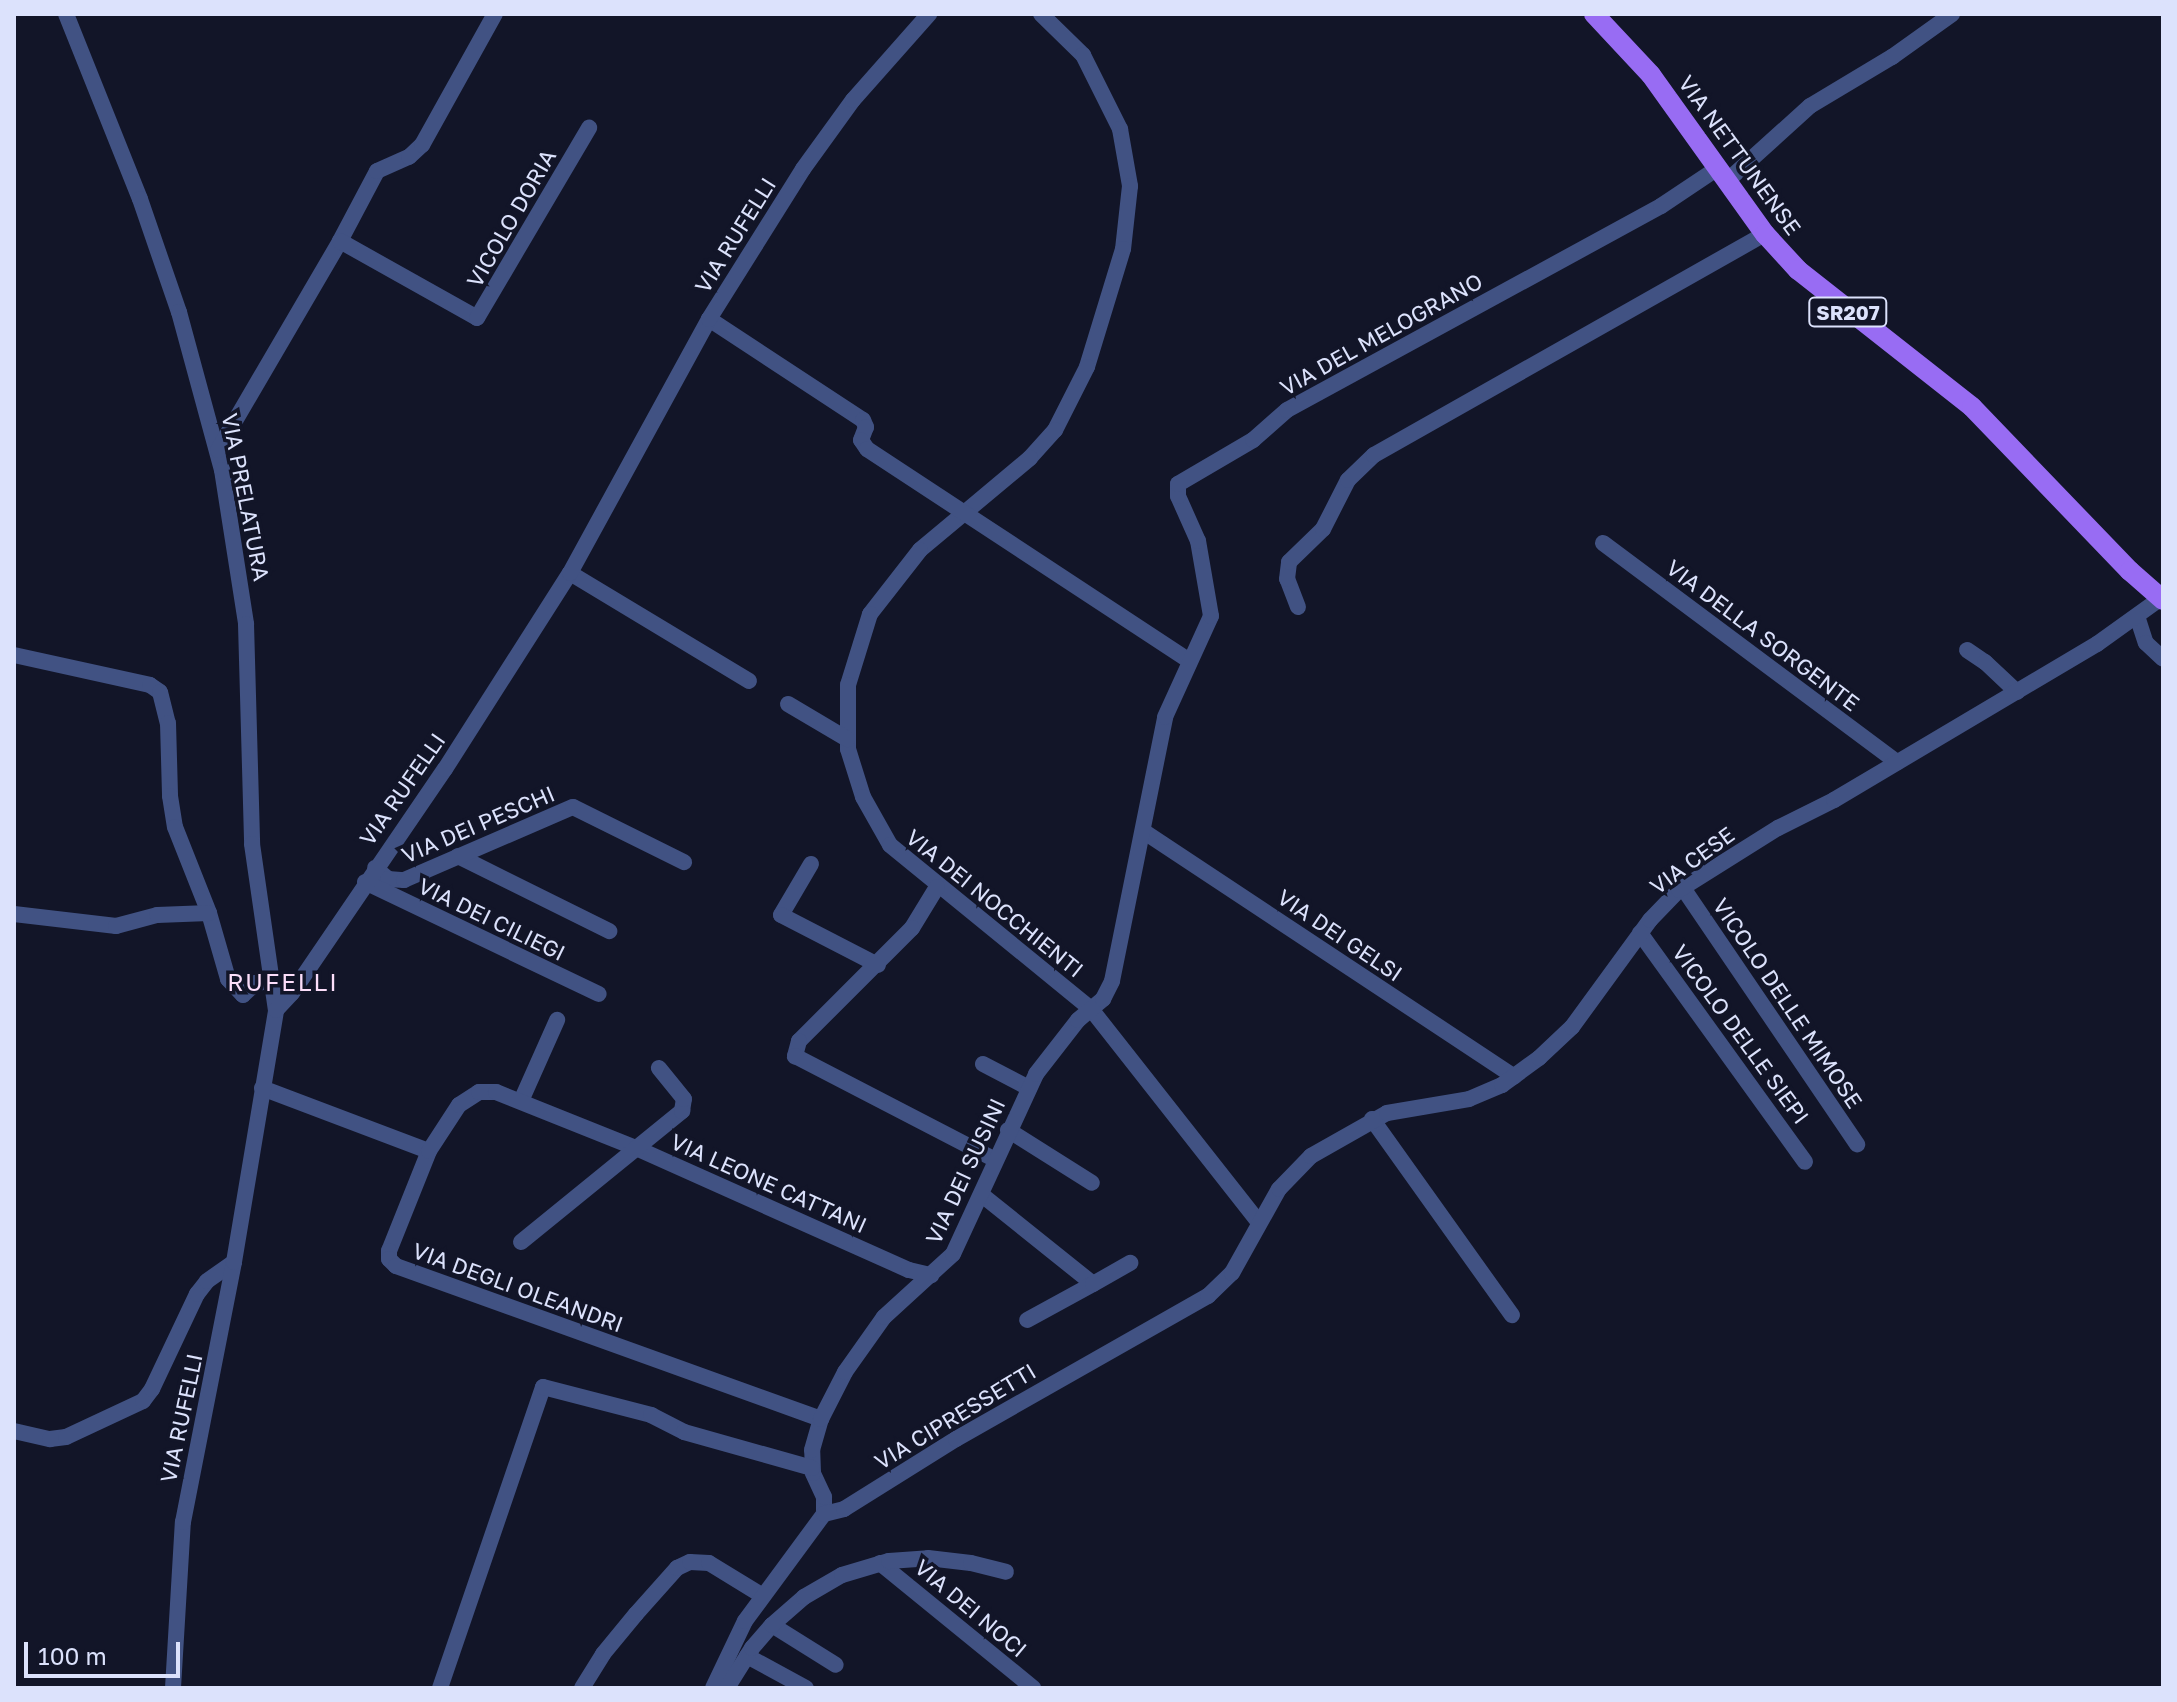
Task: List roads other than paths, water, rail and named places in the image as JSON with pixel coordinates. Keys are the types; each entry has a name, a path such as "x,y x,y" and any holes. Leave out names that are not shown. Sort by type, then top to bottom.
{"main road":[{"name":"VIA NETTUNENSE","path":"1594,14 1651,75 1765,234 1819,289 1980,414 2137,578 2162,595"}],"street":[{"name":"VIA PRELATURA","path":"66,14 140,199 179,312 218,450 234,532 246,624 251,832 276,1010"},
{"path":"218,450 340,241 377,171 409,157 422,145 495,14"},
{"name":"VIA RUFELLI","path":"173,1688 183,1522 234,1262 276,1010 292,993 445,769 570,573 709,319 828,134 872,76 929,14"},
{"name":"VIA DEI NOCCHIENTI","path":"1041,14 1083,55 1113,109 1129,170 1128,226 1096,342 1065,414 1030,458 961,513 905,566 867,619 850,673 847,739 859,788 881,834 937,887 1091,1009 1258,1221"},
{"path":"1722,174 1810,106 1892,57 1952,14"},
{"name":"VICOLO DORIA","path":"340,241 477,318 589,128"},
{"name":"VIA DEL MELOGRANO","path":"1091,1009 1109,989 1118,962 1165,717 1188,660 1207,627 1211,608 1195,532 1178,496 1180,482 1248,443 1287,410 1722,174"},
{"path":"1298,607 1287,579 1289,562 1323,529 1348,480 1374,455 1765,234"},
{"path":"709,319 861,418 866,424 861,440 865,448 1188,660"},
{"name":"VIA DELLA SORGENTE","path":"1603,543 1897,762"},
{"path":"570,573 749,681"},
{"name":"VIA CESE","path":"1258,1221 1279,1189 1304,1161 1372,1119 1410,1107 1478,1096 1514,1077 1572,1027 1659,909 1683,888 1778,828 1834,800 2017,692 2137,616 2162,595"},
{"path":"2137,616 2146,643 2163,659"},
{"path":"1967,650 2017,692"},
{"path":"14,655 150,685 160,692 168,723 175,827 209,913 233,988 243,995 254,984 270,981"},
{"path":"788,704 847,739"},
{"name":"VIA DEI PESCHI","path":"370,875 404,880 573,807 684,862"},
{"name":"VIA DEI GELSI","path":"1143,831 1514,1077"},
{"path":"458,856 609,931"},
{"path":"811,864 781,915 878,965"},
{"name":"VIA DEI CILIEGI","path":"370,875 599,994"},
{"path":"937,887 912,928 799,1041 796,1059 996,1160"},
{"name":"VICOLO DELLE MIMOSE","path":"1683,888 1857,1144"},
{"path":"14,914 116,926 152,916 209,913"},
{"name":"VICOLO DELLE SIEPI","path":"1640,933 1805,1162"},
{"name":"VIA DEI SUSINI","path":"824,1514 824,1497 812,1468 813,1442 821,1419 862,1344 913,1287 953,1254 1029,1088 1056,1046 1091,1009"},
{"path":"521,1101 557,1020"},
{"path":"983,1064 1029,1088"},
{"name":"VIA LEONE CATTANI","path":"521,1242 684,1108 682,1097 659,1068"},
{"path":"262,1088 429,1151"},
{"name":"VIA LEONE CATTANI","path":"429,1151 448,1117 476,1093 496,1092 636,1148 914,1272 931,1275"},
{"path":"1372,1119 1512,1315"},
{"path":"1008,1130 1092,1183"},
{"name":"VIA DEGLI OLEANDRI","path":"429,1151 389,1251 393,1264 821,1419"},
{"path":"982,1195 1093,1284"},
{"name":"VIA CIPRESSETTI","path":"824,1514 844,1509 956,1439 1208,1296 1232,1273 1258,1221"},
{"name":"VIA LEONE CATTANI","path":"885,1259 913,1287"},
{"path":"14,1431 64,1438 143,1401 151,1392 197,1294 207,1281 234,1262"},
{"path":"1027,1320 1130,1263"},
{"path":"440,1688 543,1387 651,1415 684,1432 812,1468"},
{"path":"713,1688 729,1649 763,1596 824,1514"},
{"name":"VIA DEI NOCI","path":"727,1688 772,1625 824,1584 880,1563 945,1559 1006,1572"},
{"path":"582,1688 603,1654 677,1568 690,1562 709,1563 763,1596"},
{"name":"VIA DEI NOCI","path":"880,1563 1033,1688"},
{"path":"772,1625 836,1665"},
{"path":"747,1656 806,1688"}],"district":[{"name":"RUFELLI","path":"283,982"}]}
